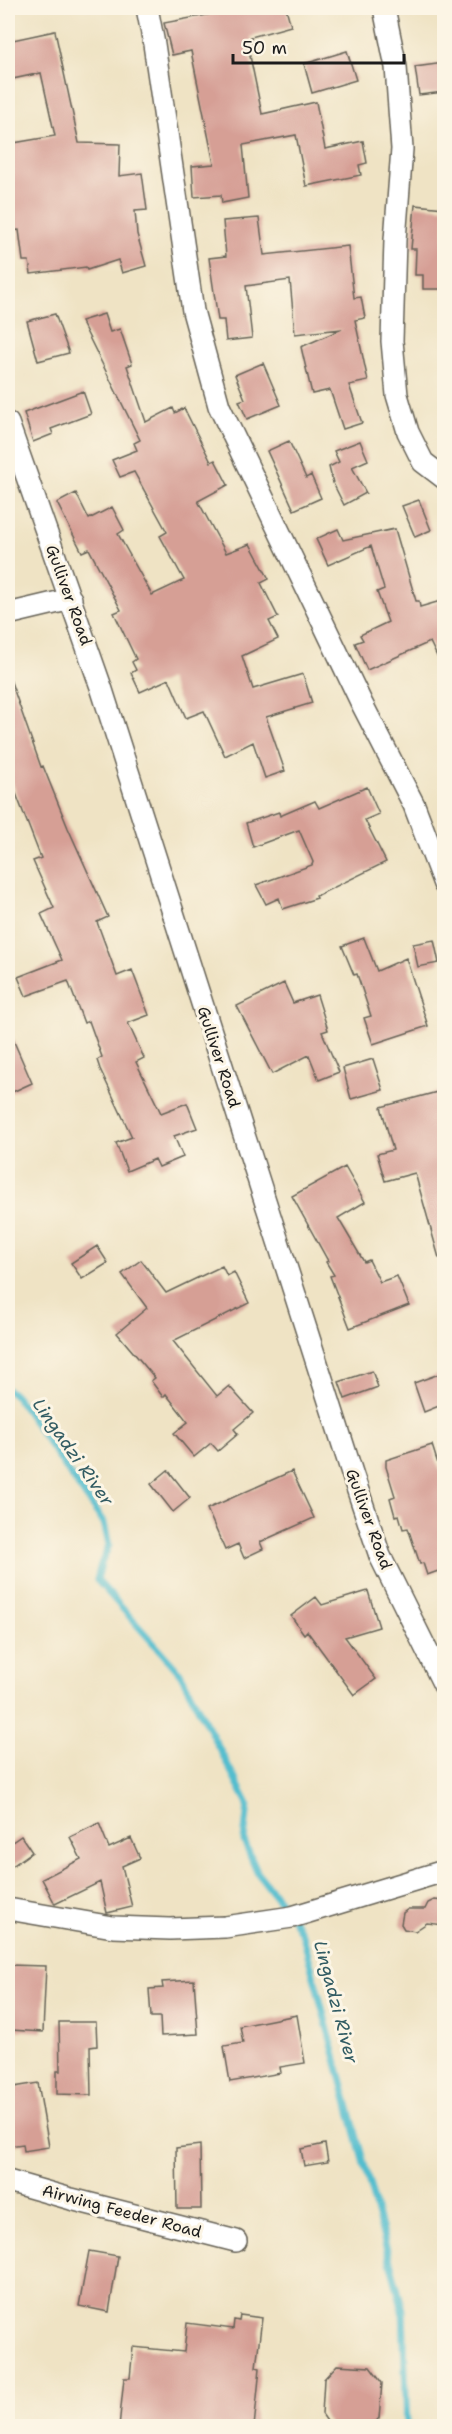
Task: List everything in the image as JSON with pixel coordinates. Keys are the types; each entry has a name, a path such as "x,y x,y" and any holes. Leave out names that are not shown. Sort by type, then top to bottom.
{"street":[{"path":"147,8 193,311 219,406 362,704 414,805 444,884"},
{"path":"384,8 396,67 402,149 395,240 392,341 397,395 408,432 423,462 444,478"},
{"name":"Gulliver Road","path":"8,423 101,687 380,1556 444,1685"},
{"path":"8,614 71,599"},
{"path":"8,1909 113,1927 170,1929 225,1927 292,1917 444,1871"},
{"name":"Airwing Feeder Road","path":"8,2181 236,2241"}],"building":[{"path":"244,8 286,8 291,26 251,37 254,50 249,51 262,114 316,102 325,149 363,141 367,163 359,165 361,175 306,186 296,135 243,145 248,198 222,203 221,195 194,197 192,166 214,164 191,51 172,55 164,23"},
{"path":"55,31 79,143 120,144 119,176 142,173 147,210 135,211 137,234 146,266 122,273 118,260 87,270 86,267 31,274 29,261 23,261 19,230 8,231 8,144 55,136 41,73 8,80 8,41"},
{"path":"347,51 356,80 312,93 304,64"},
{"path":"444,63 444,92 419,95 415,67"},
{"path":"415,205 444,208 444,289 423,289 423,275 415,275 416,249 411,249"},
{"path":"259,218 264,255 348,246 354,298 361,297 365,318 355,320 368,381 349,385 362,423 343,429 330,390 312,394 301,347 342,329 295,334 290,280 246,286 252,338 226,341 224,320 218,320 209,258 226,256 223,221"},
{"path":"55,314 69,353 38,361 27,321"},
{"path":"104,314 110,332 120,329 132,364 127,366 146,422 173,408 175,413 184,408 211,462 215,460 228,485 198,501 226,553 250,544 269,579 261,583 278,617 269,621 278,639 242,656 253,689 303,674 312,703 266,717 285,771 265,778 253,742 225,756 204,711 186,718 169,679 140,692 131,673 136,670 132,662 136,659 114,613 121,610 89,549 82,552 57,503 76,493 89,519 112,507 124,530 118,534 152,595 184,580 160,536 167,532 134,472 120,477 112,460 137,450 134,443 140,440 81,321"},
{"path":"263,363 281,405 247,419 239,401 245,399 235,375"},
{"path":"83,391 91,414 51,429 53,434 33,442 24,413"},
{"path":"289,441 306,478 311,475 321,498 294,510 267,451"},
{"path":"360,441 368,460 352,467 366,493 344,505 333,483 329,467 339,462 334,451"},
{"path":"419,500 431,530 415,537 402,506"},
{"path":"338,529 343,540 395,529 416,601 419,601 420,607 444,600 444,671 430,642 367,670 355,643 363,640 360,635 388,622 377,592 384,589 371,546 328,565 316,539"},
{"path":"10,679 41,767 43,766 108,917 97,922 117,976 132,970 149,1015 128,1023 144,1058 136,1062 161,1113 187,1103 197,1128 174,1136 183,1157 159,1167 155,1159 127,1171 116,1143 132,1137 100,1069 97,1060 102,1057 89,1021 84,1023 68,981 26,996 18,977 62,960 41,914 54,908 33,861 41,858 8,773 8,680"},
{"path":"367,787 379,814 365,820 386,862 316,896 317,898 283,909 279,898 266,904 256,885 312,865 313,862 299,830 253,847 246,823 279,812 280,816 315,801 319,808"},
{"path":"364,938 377,971 406,958 428,1026 373,1044 364,1018 371,1016 357,974 354,975 342,946"},
{"path":"434,940 439,963 418,967 413,944"},
{"path":"284,983 293,1003 317,995 328,1030 322,1032 339,1072 319,1080 309,1055 272,1074 237,1006"},
{"path":"8,1028 32,1083 8,1094"},
{"path":"373,1059 383,1090 351,1099 343,1068"},
{"path":"441,1091 444,1103 444,1258 439,1258 415,1173 385,1181 377,1154 393,1150 381,1107"},
{"path":"345,1167 365,1202 338,1218 364,1262 369,1260 380,1282 397,1276 409,1305 350,1328 330,1276 334,1275 326,1262 328,1261 292,1196"},
{"path":"97,1246 108,1263 82,1279 71,1263"},
{"path":"141,1260 166,1293 222,1266 227,1276 234,1272 249,1303 173,1341 217,1396 229,1386 253,1413 234,1429 238,1434 218,1451 211,1443 194,1457 174,1433 188,1422 166,1394 163,1397 151,1381 155,1378 117,1333 147,1308 122,1274"},
{"path":"372,1371 378,1387 345,1399 339,1382"},
{"path":"439,1374 444,1389 444,1404 424,1412 414,1383"},
{"path":"432,1445 444,1483 444,1569 427,1575 423,1563 420,1564 408,1528 403,1529 399,1515 395,1516 390,1498 395,1496 386,1460"},
{"path":"168,1470 190,1498 173,1512 151,1484"},
{"path":"292,1471 314,1518 260,1542 263,1549 244,1558 238,1544 225,1550 207,1509"},
{"path":"368,1591 379,1627 345,1637 376,1679 354,1695 307,1631 304,1634 291,1616 316,1597 322,1605"},
{"path":"99,1823 109,1848 131,1838 140,1858 122,1866 132,1907 107,1913 100,1882 55,1904 42,1879 81,1859 70,1837"},
{"path":"21,1836 32,1852 8,1869 8,1845"},
{"path":"434,1900 444,1901 444,1925 427,1923 415,1931 404,1929 401,1924 403,1913 408,1909 425,1909 428,1903"},
{"path":"8,1965 46,1966 43,2032 11,2030 12,2024 8,2023"},
{"path":"194,1980 198,2034 161,2036 160,2017 151,2017 149,1989 163,1988 162,1982"},
{"path":"297,2015 305,2063 280,2067 281,2073 230,2082 224,2046 243,2043 240,2026"},
{"path":"59,2022 96,2022 97,2046 90,2047 91,2095 57,2094 57,2071 60,2071"},
{"path":"38,2083 49,2147 24,2151 23,2144 9,2146 8,2088"},
{"path":"325,2144 328,2162 304,2166 301,2149"},
{"path":"200,2145 201,2209 177,2209 176,2148"},
{"path":"89,2251 118,2256 109,2312 79,2306"},
{"path":"240,2315 262,2318 256,2367 260,2368 254,2427 119,2427 124,2378 130,2378 133,2347 184,2352 187,2323 233,2329 234,2320 239,2321"},
{"path":"337,2365 370,2367 382,2383 379,2418 371,2427 331,2427 322,2414 324,2379"}],"waterway":[{"name":"Lingadzi River","path":"8,1390 16,1396 104,1523 109,1545 97,1580 180,1673 248,1804 244,1841 257,1872 292,1917 303,1936 403,2310 407,2426"}]}
